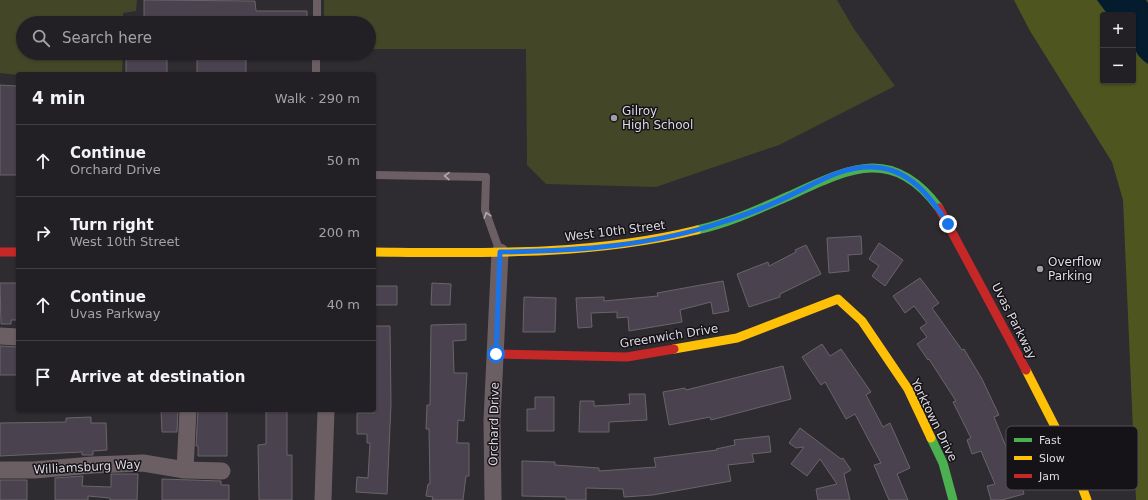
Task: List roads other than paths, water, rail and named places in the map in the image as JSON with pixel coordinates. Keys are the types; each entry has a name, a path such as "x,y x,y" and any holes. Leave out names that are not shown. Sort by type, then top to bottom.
{"street":[{"name":"West 10th Street","path":"376,252 500,252 582,249 657,240 701,229 746,215 836,174 849,170 872,167 895,172"},
{"name":"Uvas Parkway","path":"895,172 905,176 923,189 939,209 1023,364 1054,426"},
{"path":"0,252 16,252"},
{"name":"Orchard Drive","path":"493,500 492,420 500,252"},
{"name":"Greenwich Drive","path":"496,354 627,357 737,338 838,299"},
{"name":"Yorktown Drive","path":"838,299 862,321 908,389 943,463 953,500"},
{"path":"0,336 16,337"},
{"path":"185,470 188,412"},
{"path":"323,500 326,412"},
{"name":"Williamsburg Way","path":"0,470 34,470 93,465 143,463 185,470 222,471"},
{"name":"Uvas Parkway","path":"1083,490 1087,500"}],"lane":[{"path":"317,0 317,16"},
{"path":"316,60 316,72"},
{"path":"376,175 486,177 485,210 500,252"}],"water":[{"path":"1097,0 1146,0 1148,3 1148,64 1136,52 1136,12 1106,12"}],"place":[{"name":"Gilroy High School","path":"614,118"},
{"name":"Overflow Parking","path":"1040,269"}]}
